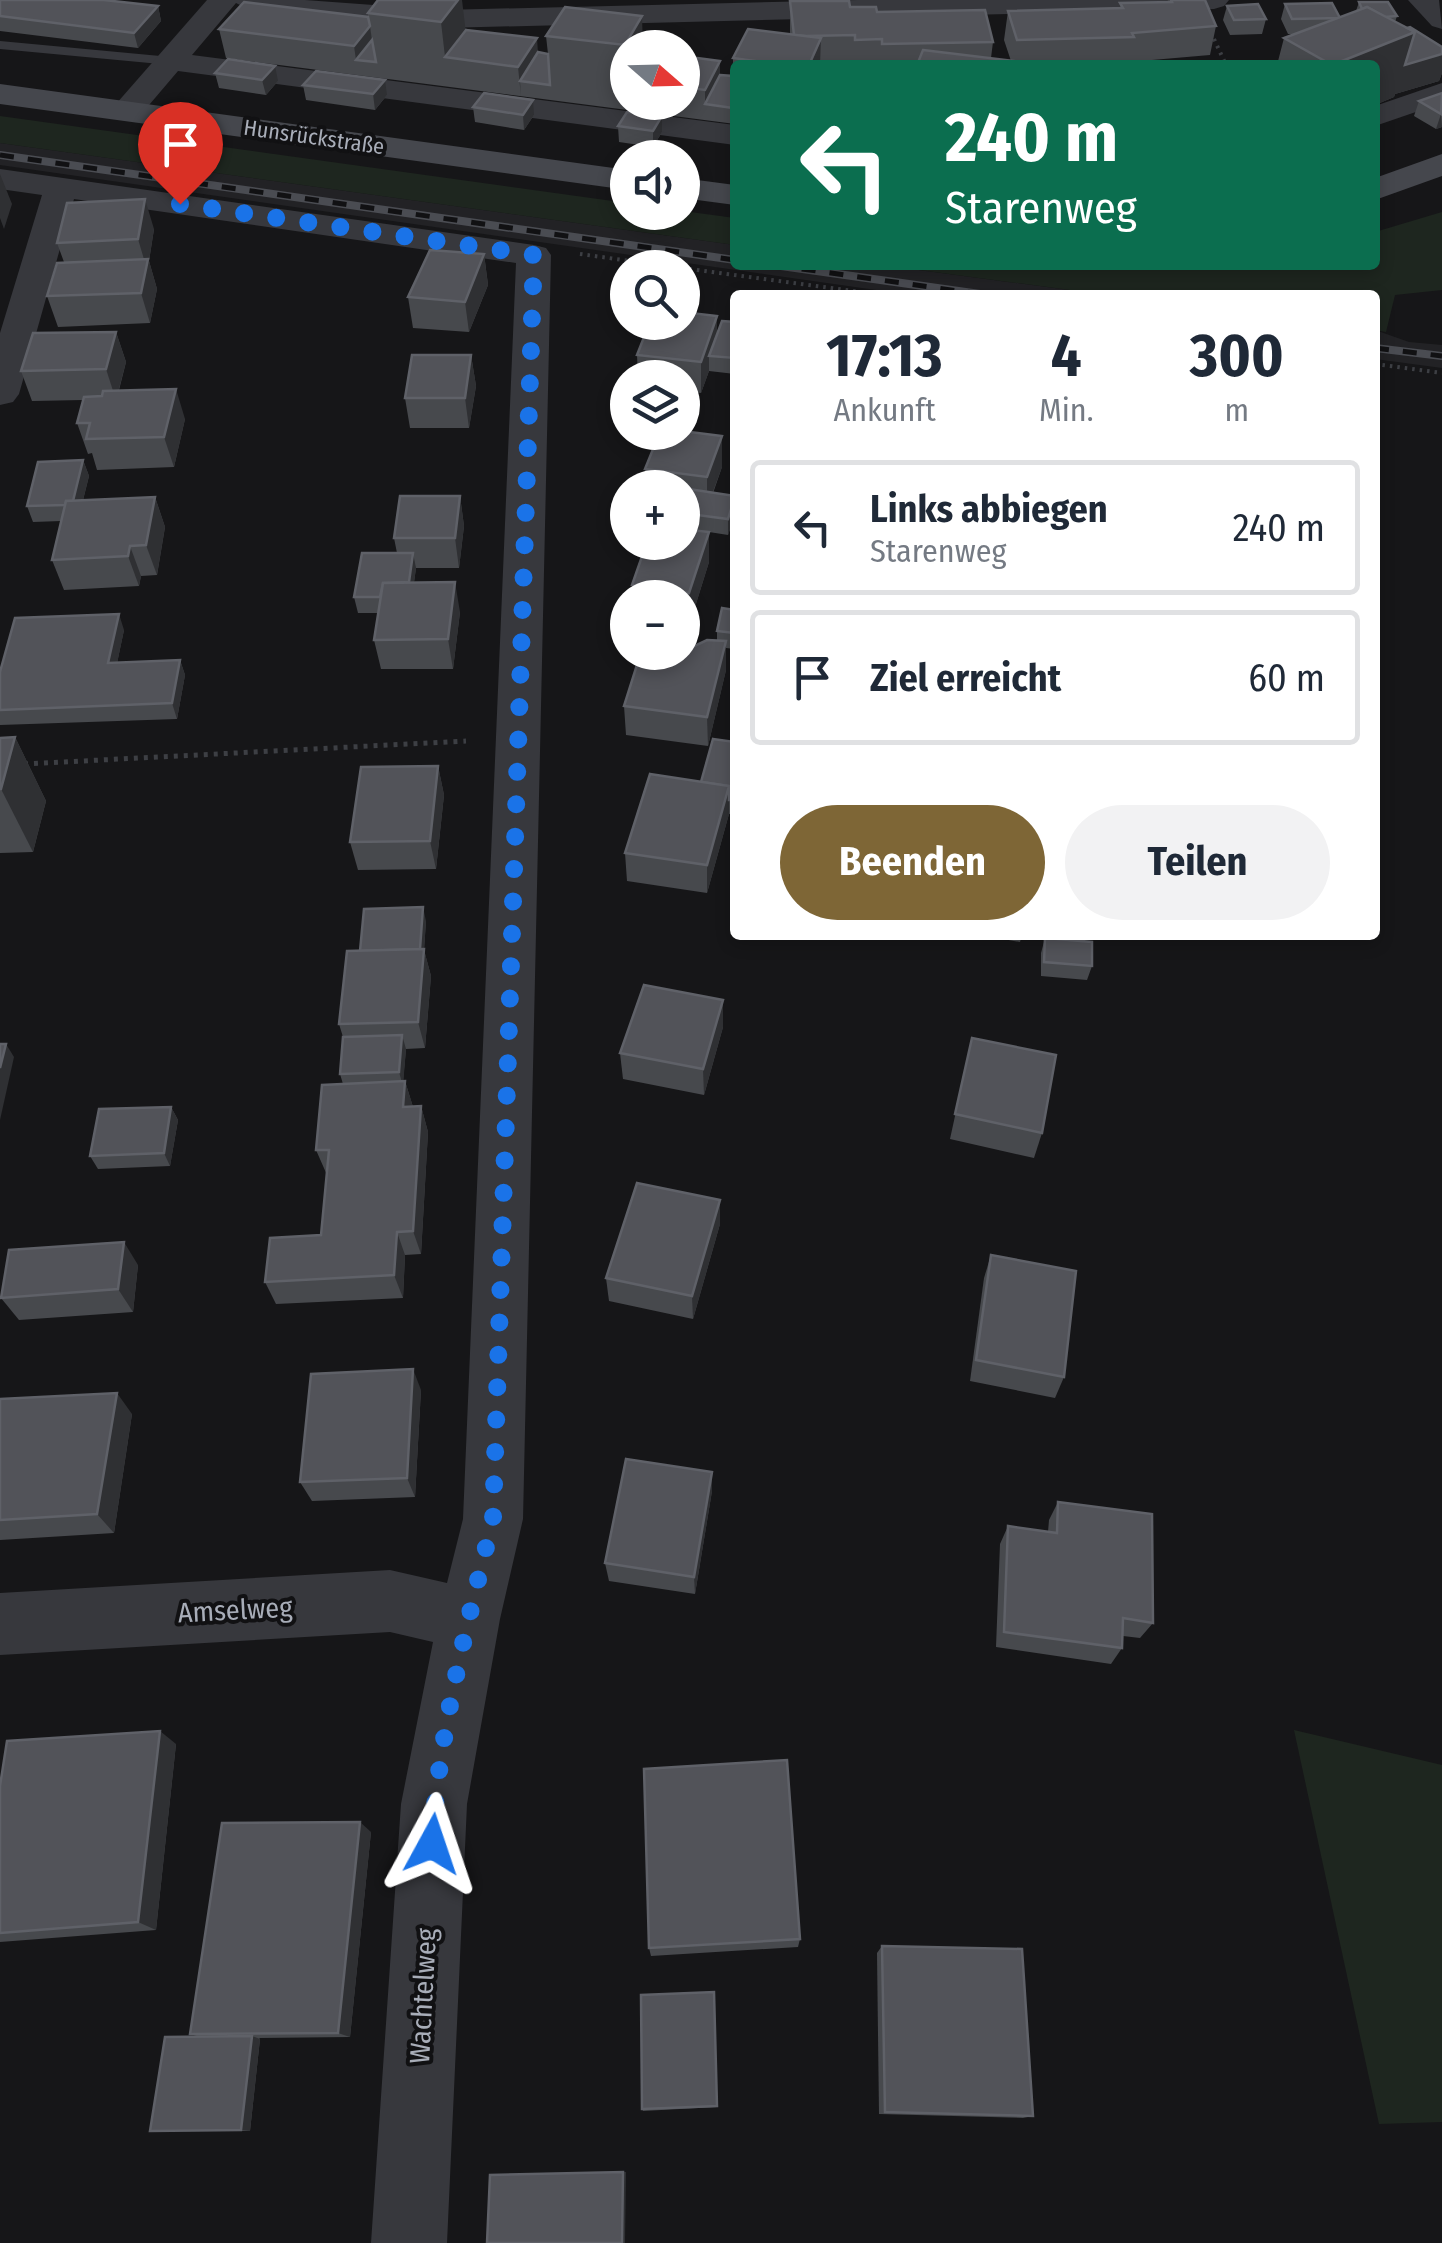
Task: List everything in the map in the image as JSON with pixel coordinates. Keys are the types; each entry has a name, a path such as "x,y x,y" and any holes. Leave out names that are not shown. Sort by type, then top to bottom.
{"main road":[{"name":"Hunsrückstraße","path":"0,94 610,178"},
{"path":"1380,188 1442,164"},
{"path":"700,190 730,194"}],"street":[{"path":"127,111 222,0"},
{"path":"248,0 333,13 442,20 1214,0"},
{"path":"1423,0 1442,20"},
{"path":"170,61 730,134"},
{"path":"1380,115 1442,92"},
{"path":"0,178 534,255"},
{"path":"0,394 61,188"},
{"name":"Wachtelweg","path":"409,2243 434,1804 468,1619 493,1519 534,255"},
{"name":"Amselweg","path":"0,1624 390,1601 468,1619"}],"lane":[{"path":"0,45 170,61"}],"path":[{"path":"534,255 554,250 610,258"},
{"path":"700,270 847,290"},
{"path":"1380,365 1442,373"},
{"path":"20,764 517,740"}],"shaded area":[{"path":"0,116 610,201 610,228 0,143"},
{"path":"0,143 730,244 730,269 700,265 700,250 610,252 0,165"},
{"path":"1442,212 1442,290 1395,295 1386,332 1380,331 1380,290 1070,290 920,270 1380,270 1380,231"},
{"path":"700,213 730,217 730,244 627,230 700,230"},
{"path":"736,270 920,270 1070,290 876,290"},
{"path":"1380,332 1409,342 1442,345 1442,368 1380,360"},
{"path":"1294,1730 1442,1765 1442,2122 1379,2124"}],"building":[{"path":"0,0 104,0 158,6 134,33 0,16"},
{"path":"378,0 458,0 441,22 368,13"},
{"path":"1205,0 1216,26 1132,33 1134,37 1017,40 1008,11 1123,8 1120,3"},
{"path":"790,1 849,1 850,7 876,7 877,12 985,10 993,42 882,44 882,39 855,40 855,35 794,35"},
{"path":"244,2 368,17 370,26 354,46 219,29"},
{"path":"1359,2 1388,2 1397,16 1385,17 1367,7 1362,9"},
{"path":"1332,3 1340,18 1292,19 1285,4"},
{"path":"1258,4 1266,19 1234,20 1227,6"},
{"path":"565,7 642,16 634,30 610,30 610,43 546,36"},
{"path":"1367,7 1415,32 1345,60 1323,60 1284,38"},
{"path":"1410,27 1442,47 1442,54 1405,65 1415,32 1407,28"},
{"path":"748,29 821,38 811,60 733,58"},
{"path":"466,30 537,38 518,67 445,57"},
{"path":"372,40 376,62 356,60"},
{"path":"923,50 1005,60 919,60"},
{"path":"538,52 548,54 550,85 520,81"},
{"path":"700,58 720,61 705,90 700,89"},
{"path":"228,59 275,66 262,80 215,73"},
{"path":"316,71 385,80 373,94 303,85"},
{"path":"720,75 730,76 730,108 705,104"},
{"path":"484,93 533,100 523,115 473,107"},
{"path":"1442,93 1441,114 1419,101"},
{"path":"622,120 660,120 653,131 618,126"},
{"path":"145,199 138,239 57,243 67,203"},
{"path":"430,250 484,254 465,302 408,297"},
{"path":"148,259 141,293 47,296 57,263"},
{"path":"700,314 717,316 701,362 637,355 643,340 700,340"},
{"path":"722,321 730,322 730,358 709,356"},
{"path":"116,332 106,369 21,371 33,333"},
{"path":"412,355 471,355 465,398 405,398"},
{"path":"176,389 164,437 86,439 90,423 77,423 84,397 102,396 103,391"},
{"path":"700,433 722,436 707,477 700,476 700,470 645,469 653,450 700,450"},
{"path":"83,460 73,501 66,501 65,505 27,506 38,462"},
{"path":"700,491 730,495 728,519 700,515"},
{"path":"400,496 460,496 455,538 394,538"},
{"path":"155,497 146,545 130,546 128,556 52,560 66,501"},
{"path":"700,531 709,532 700,559"},
{"path":"362,553 413,553 409,582 383,583 380,597 354,597"},
{"path":"641,560 700,560 693,580 634,580"},
{"path":"455,582 448,639 374,640 383,583"},
{"path":"722,608 730,609 730,632 717,631"},
{"path":"119,614 108,663 180,660 172,703 0,710 0,672 15,618"},
{"path":"726,641 707,717 624,706 635,670 700,670 700,643"},
{"path":"15,737 1,789 0,789 0,738"},
{"path":"713,739 730,741 730,800 729,786 701,782"},
{"path":"438,766 430,841 350,842 361,767"},
{"path":"650,774 729,786 707,865 625,853"},
{"path":"423,907 420,949 360,951 364,909"},
{"path":"1045,940 1092,942 1092,966 1044,962"},
{"path":"424,949 418,1022 339,1024 347,951"},
{"path":"644,985 723,1000 703,1069 620,1053"},
{"path":"402,1035 399,1072 340,1074 343,1037"},
{"path":"972,1038 1056,1055 1042,1133 955,1114"},
{"path":"0,1044 6,1044 0,1068"},
{"path":"405,1081 403,1107 421,1106 413,1231 397,1232 394,1275 265,1282 270,1238 321,1235 329,1150 316,1150 322,1085"},
{"path":"171,1107 164,1153 90,1156 99,1109"},
{"path":"637,1183 720,1200 692,1296 606,1278"},
{"path":"124,1242 118,1289 1,1298 9,1250"},
{"path":"991,1255 1076,1271 1064,1377 976,1360"},
{"path":"413,1369 407,1478 300,1482 311,1374"},
{"path":"117,1393 97,1514 0,1520 0,1399"},
{"path":"626,1459 712,1472 694,1577 605,1563"},
{"path":"1058,1502 1152,1514 1153,1623 1123,1618 1122,1648 1004,1632 1008,1526 1057,1533"},
{"path":"160,1731 138,1922 0,1933 0,1786 7,1741"},
{"path":"787,1760 800,1939 649,1948 644,1769"},
{"path":"360,1822 338,2033 190,2034 222,1823"},
{"path":"882,1946 1022,1949 1033,2116 885,2112"},
{"path":"714,1992 717,2106 642,2109 641,1995"},
{"path":"252,2036 241,2130 150,2131 165,2037"},
{"path":"623,2172 622,2243 487,2243 490,2175"}],"railway":[{"path":"0,155 730,259"},
{"path":"810,270 952,290"},
{"path":"1380,349 1442,356"}],"route":[{"path":"180,204 534,255 493,1519 454,1693 434,1804 432,1844"}]}
